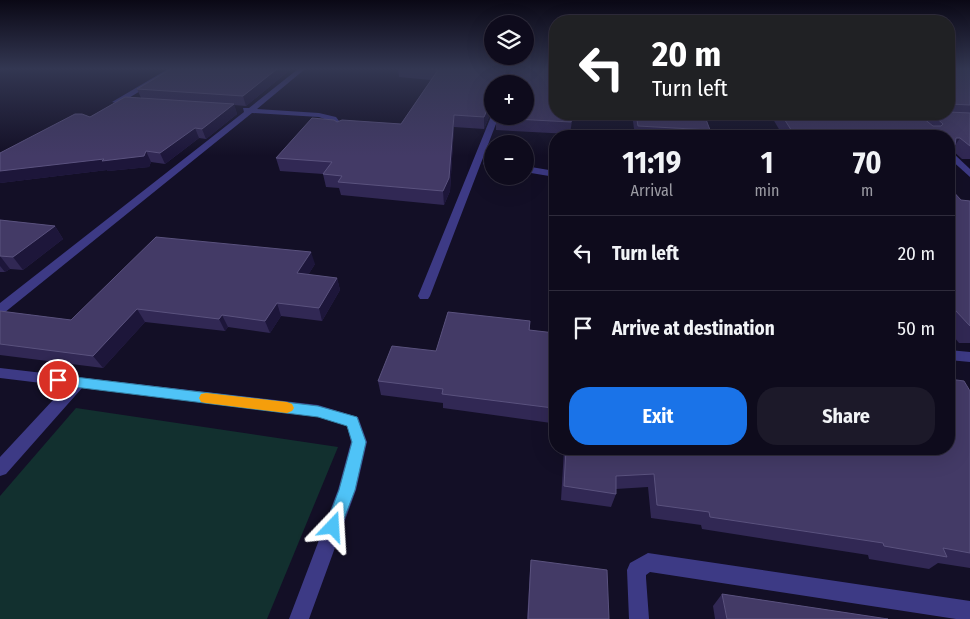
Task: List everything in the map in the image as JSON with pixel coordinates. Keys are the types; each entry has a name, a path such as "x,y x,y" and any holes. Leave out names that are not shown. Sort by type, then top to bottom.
{"street":[{"path":"123,98 116,102 135,103"},
{"path":"0,310 261,98"},
{"path":"244,110 319,115 333,119 342,130"},
{"path":"424,296 491,125"},
{"path":"955,160 970,174"},
{"path":"534,170 549,173"},
{"path":"955,356 970,357"},
{"path":"0,373 318,411 352,422 359,442 347,490 299,619"},
{"path":"0,469 78,383"},
{"path":"639,619 636,578 638,570 648,562 970,612"}],"green space":[{"path":"76,408 338,447 267,619 0,619 0,496"}],"building":[{"path":"123,98 234,104 202,129 195,128 160,153 146,151 144,156 0,171 0,153 75,114 90,117"},
{"path":"419,98 484,98 484,117 454,115 449,178 443,191 338,182 342,176 323,174 332,162 276,158 312,118 334,120 337,122 342,120 401,124"},
{"path":"534,98 549,98 549,120 572,120 571,122 534,120"},
{"path":"955,98 970,98 970,105 955,104"},
{"path":"955,112 970,113 970,146 960,138 956,138 955,145 955,130 791,130 785,120 926,120 933,126 941,126 943,124 939,120 955,120"},
{"path":"637,120 706,120 710,130 638,126"},
{"path":"955,194 961,200 970,201 970,326 955,310"},
{"path":"0,220 55,226 13,257 0,256"},
{"path":"156,237 311,252 297,273 337,278 319,308 277,303 265,321 222,315 219,319 137,309 93,356 0,344 0,311 71,320"},
{"path":"448,312 530,321 529,330 549,332 549,407 442,394 443,389 378,381 392,346 436,351"},
{"path":"955,380 964,381 970,391 970,553 943,548 947,557 884,546 883,543 710,517 709,512 657,505 654,474 616,476 616,494 564,486 566,455 955,455"},
{"path":"531,560 607,570 609,619 528,619"},
{"path":"722,594 888,619 727,619"}],"slow traffic":[{"path":"206,398 287,408"}],"route":[{"path":"58,380 318,411 352,422 359,442 347,490 333,527"}]}
